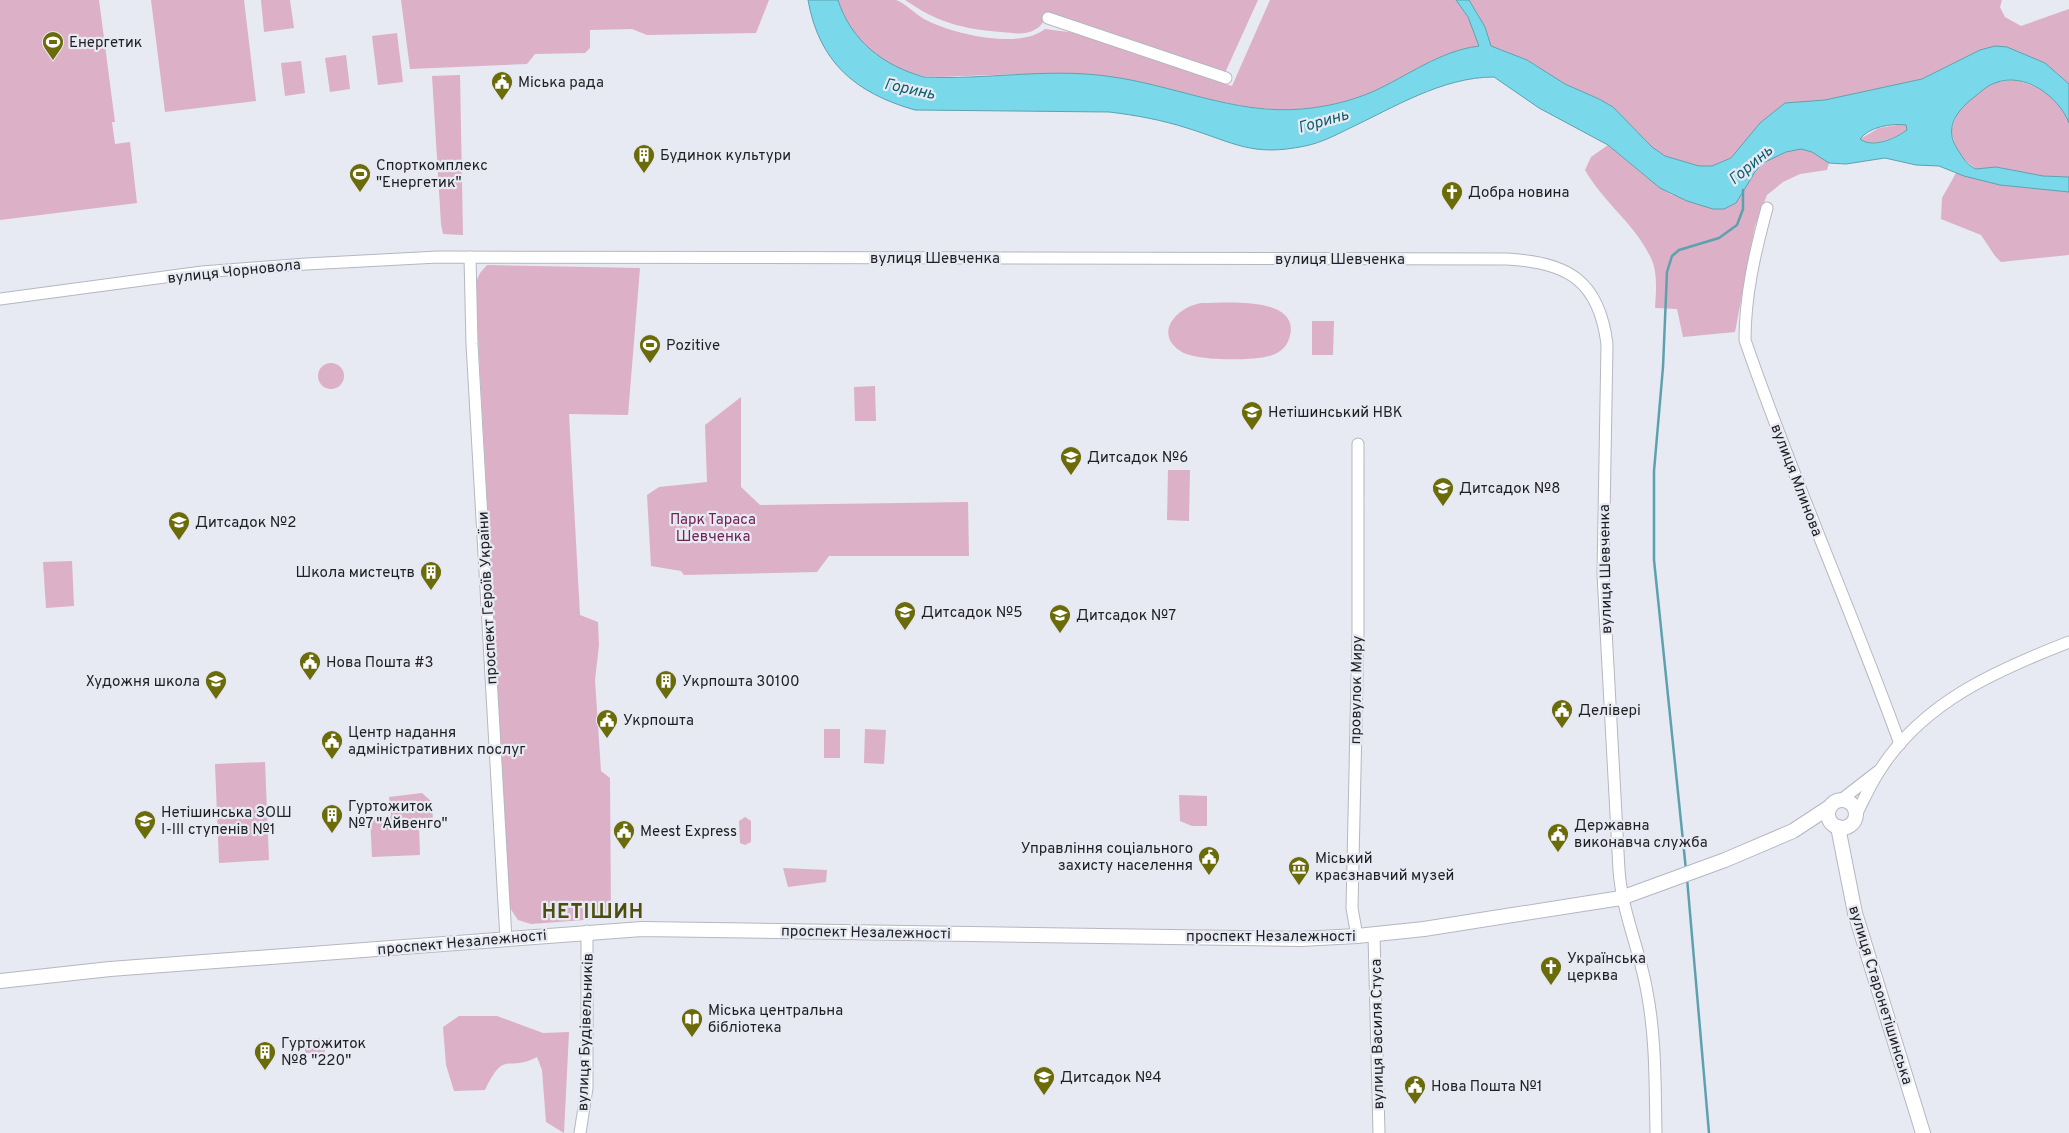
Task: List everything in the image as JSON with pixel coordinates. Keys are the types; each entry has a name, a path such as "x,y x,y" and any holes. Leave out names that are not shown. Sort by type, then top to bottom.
{"main road":[{"path":"1793,831 1836,803 1850,802 1856,816 1844,855"},
{"path":"1835,826 1828,815 1836,803"},
{"path":"1793,831 1835,826 1846,827 1856,816"},
{"name":"вулиця Старонетішинська","path":"1835,826 1844,855 1855,913 1923,1133"},
{"name":"проспект Незалежності","path":"0,981 110,969 506,939 587,931 642,929 1264,938 1374,935 1621,898 1725,860 1793,831"}],"street":[{"path":"1048,18 1226,78"},
{"name":"вулиця Млинова","path":"1767,208 1745,309 1745,340 1820,540 1862,640 1900,744"},
{"name":"вулиця Чорновола","path":"0,299 202,272 306,264 470,257"},
{"name":"вулиця Шевченка","path":"470,257 1507,259 1537,261 1559,268 1573,276 1591,295 1604,325 1607,344 1603,574 1621,898 1647,991 1652,1027 1656,1133"},
{"name":"проспект Героїв України","path":"470,257 473,354 506,939"},
{"name":"провулок Миру","path":"1357,936 1352,908 1358,633 1358,444"},
{"path":"1856,816 1880,769 1900,744 1930,714 1970,686 2069,642"},
{"path":"1836,803 1880,769"},
{"name":"вулиця Будівельників","path":"580,1133 587,1088 587,931"},
{"name":"вулиця Василя Стуса","path":"1374,935 1379,1133"}],"green space":[{"name":"Енергетик","path":"0,0 99,0 115,122 112,122 115,144 130,142 137,203 0,220"},
{"path":"151,0 244,0 256,101 165,112"},
{"path":"261,0 290,0 294,28 264,32"},
{"path":"401,0 769,0 756,33 647,35 632,29 590,30 590,48 585,53 535,54 527,64 410,69"},
{"path":"838,0 896,0 936,25 985,38 1019,38 1033,35 1045,29 1076,33 1232,86 1270,0 1456,0 1468,17 1479,46 1450,53 1372,92 1345,101 1318,107 1256,108 1139,82 1079,74 937,77 916,75 885,62 874,54 856,35"},
{"path":"905,0 1258,0 1224,75 1047,14 1040,26 1028,33 988,31 963,27 940,19"},
{"path":"1469,0 2002,0 2000,7 2005,17 2021,26 2069,9 2069,84 2045,63 2007,47 1980,50 1922,79 1825,100 1785,103 1760,123 1731,158 1712,166 1699,166 1665,156 1652,147 1613,107 1565,84 1527,60 1490,46 1485,27"},
{"path":"397,33 403,82 378,85 372,36"},
{"path":"346,55 350,89 330,92 325,58"},
{"path":"301,61 305,93 285,96 281,63"},
{"path":"460,75 463,235 443,234 441,224 432,76"},
{"path":"2013,80 2030,85 2047,94 2061,106 2066,114 2069,123 2069,177 2043,176 1997,167 1976,169 1965,160 1956,148 1951,131 1960,108 1983,88 1997,82"},
{"path":"1903,124 1908,126 1907,130 1884,141 1871,143 1860,139 1879,128"},
{"path":"1608,145 1650,180 1672,195 1750,180 1766,162 1789,149 1805,149 1815,153 1829,163 1827,170 1800,174 1783,182 1767,195 1755,226 1735,332 1683,337 1677,309 1655,308 1656,276 1651,258 1636,234 1592,182 1585,170 1591,157"},
{"path":"1956,173 2000,185 2069,192 2069,255 2001,262 1981,235 1941,219 1942,198"},
{"path":"487,265 640,268 628,415 569,414 580,615 598,622 599,645 595,680 601,771 610,778 611,918 531,924 518,920 510,908 475,284 480,273"},
{"path":"1202,303 1259,304 1274,308 1285,315 1290,325 1288,342 1276,354 1261,358 1212,359 1182,352 1173,345 1169,338 1168,330 1176,316 1183,310"},
{"path":"1312,321 1334,321 1333,355 1312,355"},
{"path":"331,363 340,367 344,376 340,385 331,389 322,385 318,376 322,367"},
{"path":"875,386 876,421 855,421 854,387"},
{"name":"Парк Тараса Шевченка","path":"741,397 741,487 760,505 968,502 969,556 829,556 817,572 684,575 681,571 651,566 647,495 659,487 707,482 705,425"},
{"path":"1168,470 1190,470 1189,521 1167,520"},
{"path":"72,561 74,606 46,608 43,562"},
{"path":"824,729 840,729 840,758 824,758"},
{"path":"865,729 886,730 884,764 864,763"},
{"path":"265,762 269,860 219,863 215,764"},
{"path":"422,793 432,802 433,822 419,826 420,855 372,857 370,818 391,816 389,797"},
{"path":"1179,795 1207,796 1207,826 1192,826 1180,821"},
{"path":"745,817 751,821 751,842 745,845 740,843 739,821"},
{"path":"783,868 827,870 826,882 788,887"},
{"path":"459,1016 497,1016 543,1033 569,1032 564,1133 546,1122 542,1070 537,1057 519,1063 502,1065 497,1069 485,1090 454,1091 446,1065 443,1027"},
{"path":"306,1038 324,1038 325,1053 305,1053"}],"water":[{"name":"Горинь","path":"808,0 838,0 851,28 871,50 896,66 924,77 1061,73 1106,76 1155,85 1203,98 1252,108 1277,110 1320,107 1364,95 1450,53 1479,46 1468,17 1456,0 1469,0 1485,27 1491,46 1527,60 1565,84 1613,107 1652,147 1665,156 1699,166 1712,166 1731,158 1760,123 1785,103 1825,100 1922,79 1980,50 1995,46 2007,47 2045,63 2069,84 2069,123 2057,104 2040,89 2018,81 2006,80 1986,87 1966,104 1956,116 1952,130 1955,145 1965,160 1976,169 1996,167 2043,176 2069,177 2069,192 2000,185 1964,176 1939,166 1916,165 1885,158 1846,164 1829,163 1812,152 1801,149 1786,152 1763,163 1755,172 1736,203 1724,209 1713,209 1687,201 1660,188 1608,145 1539,108 1494,77 1456,82 1418,95 1316,143 1271,150 1244,147 1158,120 1109,112 915,110 875,94 843,72 831,58 813,22","holes":["1887,125 1906,125 1907,130 1891,139 1878,143 1865,142 1860,139 1869,131"]}],"waterway":[{"name":"Горинь","path":"1686,870 1654,560 1654,471 1663,367 1667,272 1672,256 1679,250 1719,238 1737,225 1743,209 1743,190"},
{"path":"1687,878 1709,1133"}],"place":[{"name":"Енергетик","path":"53,61"},
{"name":"Міська рада","path":"502,101"},
{"name":"Будинок культури","path":"644,174"},
{"name":"Спорткомплекс \"Енергетик\"","path":"360,193"},
{"name":"Добра новина","path":"1452,211"},
{"name":"Pozitive","path":"650,364"},
{"name":"Нетішинський НВК","path":"1252,431"},
{"name":"Дитсадок №6","path":"1071,476"},
{"name":"Дитсадок №8","path":"1443,507"},
{"name":"Дитсадок №2","path":"179,541"},
{"name":"Школа мистецтв","path":"431,591"},
{"name":"Дитсадок №5","path":"905,631"},
{"name":"Дитсадок №7","path":"1060,634"},
{"name":"Нова Пошта #3","path":"310,681"},
{"name":"Художня школа","path":"216,700"},
{"name":"Укрпошта 30100","path":"666,700"},
{"name":"Делівері","path":"1562,729"},
{"name":"Укрпошта","path":"607,739"},
{"name":"Центр надання адміністративних послуг","path":"332,760"},
{"name":"Гуртожиток №7 \"Айвенго\"","path":"332,834"},
{"name":"Нетішинська ЗОШ І-ІІІ ступенів №1","path":"145,840"},
{"name":"Meest Express","path":"624,850"},
{"name":"Державна виконавча служба","path":"1558,853"},
{"name":"Управління соціального захисту населення","path":"1209,876"},
{"name":"Міський краєзнавчий музей","path":"1299,886"},
{"name":"Українська церква","path":"1551,986"},
{"name":"Міська центральна бібліотека","path":"692,1038"},
{"name":"Гуртожиток №8 \"220\"","path":"265,1071"},
{"name":"Дитсадок №4","path":"1044,1096"},
{"name":"Нова Пошта №1","path":"1415,1105"}],"district":[{"name":"НЕТІШИН","path":"593,911"}]}
